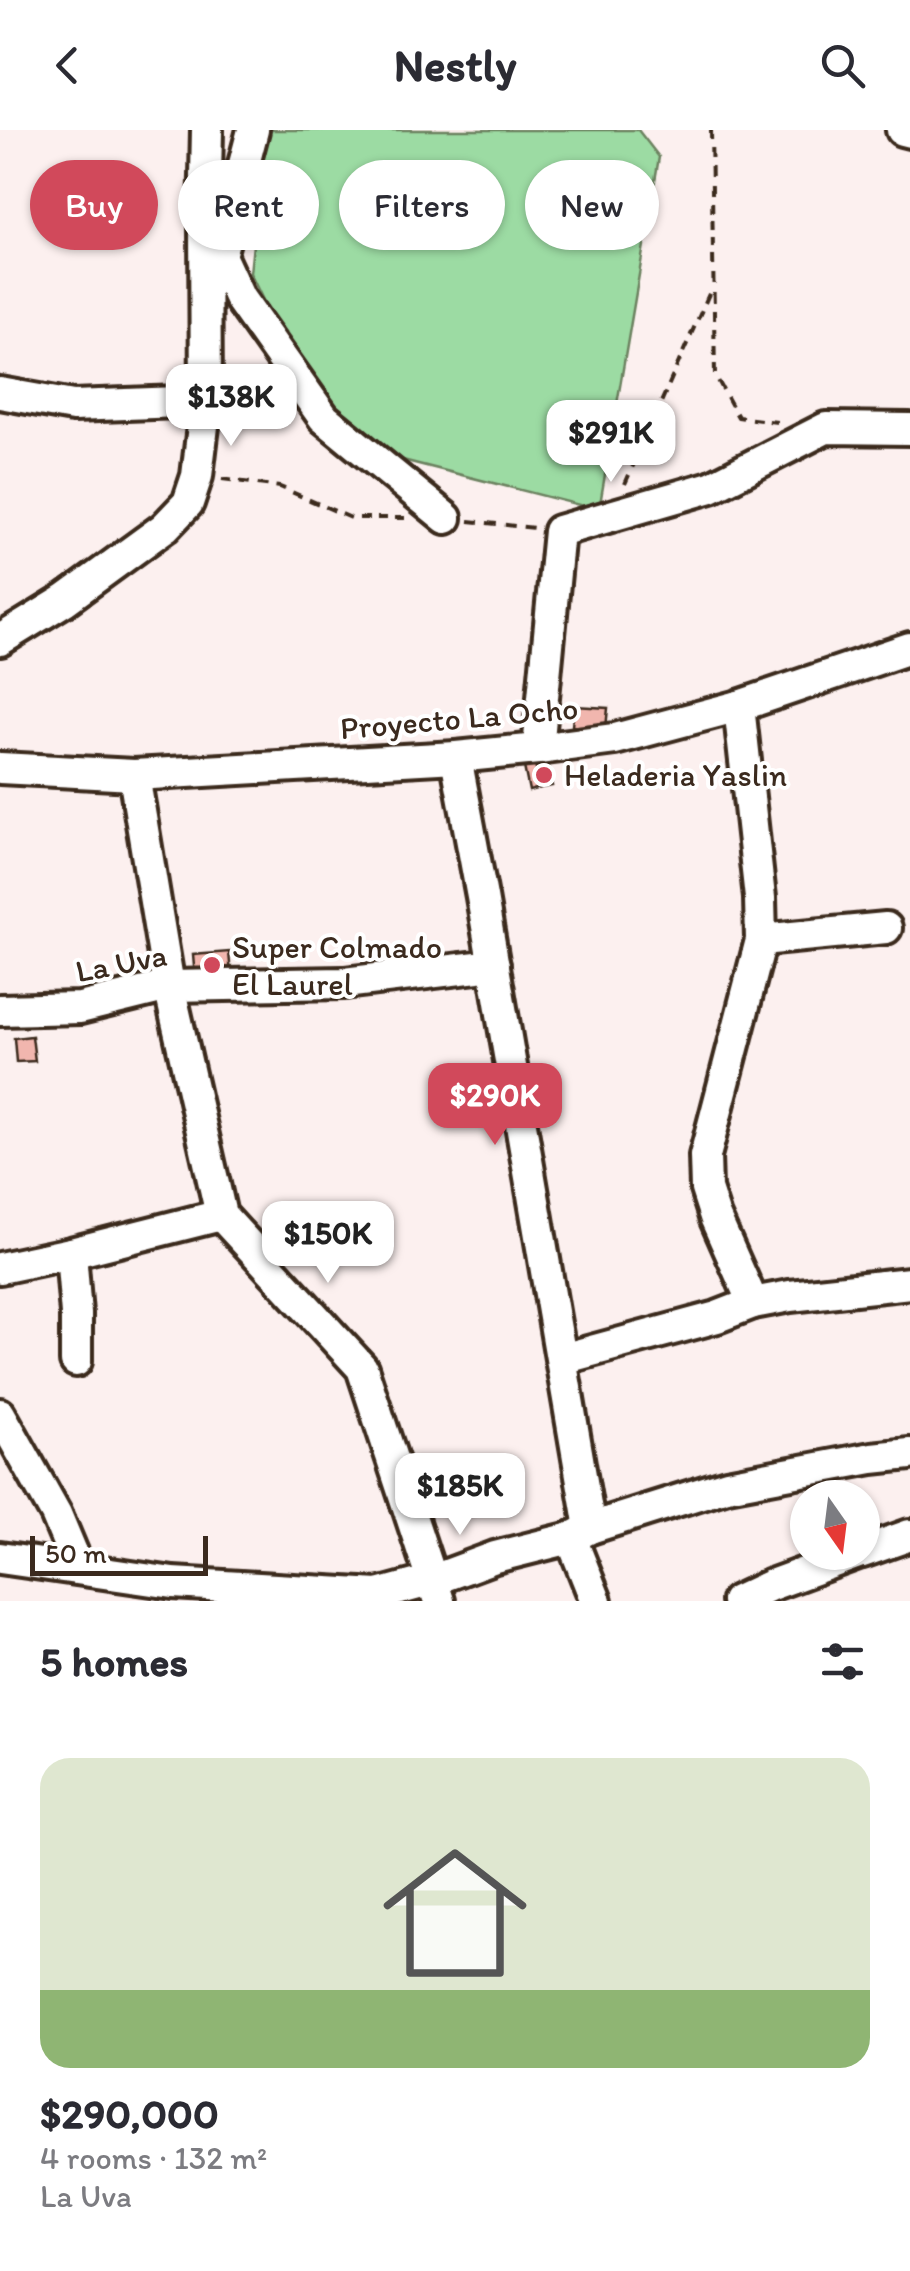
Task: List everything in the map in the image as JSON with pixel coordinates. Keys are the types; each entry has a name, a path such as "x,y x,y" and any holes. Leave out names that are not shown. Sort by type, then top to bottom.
{"street":[{"path":"206,160 207,130"},
{"path":"220,256 254,130"},
{"path":"902,130 910,132"},
{"path":"0,640 65,600 164,527 188,503 197,476 206,401 204,250"},
{"path":"217,250 240,300 324,418 446,518"},
{"path":"0,392 73,406 206,401"},
{"path":"538,749 559,531 711,487 826,428 910,429"},
{"name":"Proyecto La Ocho","path":"0,768 134,774 456,758 615,739 739,706 910,648"},
{"path":"739,706 762,940 705,1156 706,1189 753,1304"},
{"path":"456,758 562,1359 581,1533 596,1601"},
{"path":"134,774 169,986 222,1214 362,1368 436,1591"},
{"path":"762,940 886,928"},
{"name":"La Uva","path":"0,1010 80,1008 169,986 344,983 494,965"},
{"path":"0,1268 222,1214"},
{"path":"71,1253 76,1361"},
{"path":"562,1359 753,1304 790,1296 910,1283"},
{"path":"0,1414 56,1514 78,1569"},
{"path":"0,1558 78,1569 171,1592 378,1595 436,1591 495,1558 726,1485 910,1454"},
{"path":"880,1546 910,1535"},
{"path":"737,1601 812,1570"}],"path":[{"path":"711,130 715,375 738,416 826,428"},
{"path":"611,516 713,284"},
{"path":"197,476 280,488 351,518 446,518 559,531"}],"green space":[{"path":"265,130 638,130 658,160 525,160 525,250 643,250 599,510 391,457 301,379 250,273 252,250 319,250 319,160 262,160"}],"building":[{"path":"574,706 608,708 606,728 572,726"},
{"name":"Heladeria Yaslin","path":"547,762 552,786 540,788 535,765"},
{"path":"535,765 540,788 529,791 524,767"},
{"name":"Super Colmado El Laurel","path":"229,952 231,975 195,978 193,955"},
{"path":"32,1036 35,1061 16,1062 14,1038"}],"place":[{"name":"Heladeria Yaslin","path":"544,775"},
{"name":"Super Colmado El Laurel","path":"212,965"}]}
